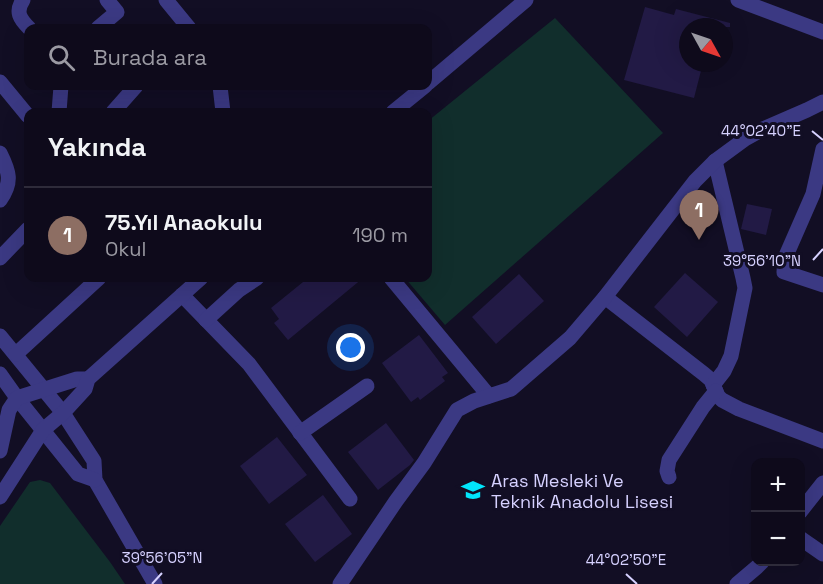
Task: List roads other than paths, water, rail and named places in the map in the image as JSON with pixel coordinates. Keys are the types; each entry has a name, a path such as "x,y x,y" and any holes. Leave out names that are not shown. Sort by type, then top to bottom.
{"street":[{"path":"23,0 19,14 25,24"},
{"path":"103,24 117,12 107,0"},
{"path":"166,0 186,24"},
{"path":"432,79 526,0"},
{"path":"738,0 762,4 823,32"},
{"path":"0,82 24,111"},
{"path":"59,108 61,90"},
{"path":"117,108 132,90"},
{"path":"220,90 223,108"},
{"path":"398,108 419,90"},
{"path":"340,584 424,463 457,410 474,401 511,389 570,338 605,297 695,181 715,161 763,129 823,102"},
{"path":"823,149 813,194 785,258 784,272 823,285"},
{"path":"0,153 9,174 8,186 0,200"},
{"path":"669,477 667,471 669,460 715,388 731,356 745,288 715,161"},
{"path":"0,258 24,233"},
{"path":"16,354 95,282"},
{"path":"0,497 43,430 63,413 85,389 88,379 196,282"},
{"path":"207,320 250,282"},
{"path":"394,282 489,396"},
{"path":"182,294 249,364 350,499"},
{"path":"605,297 711,380 722,400 739,409 823,441"},
{"path":"0,336 63,413 94,461 95,480 155,584"},
{"path":"0,374 78,474 95,480"},
{"path":"0,451 9,410 17,398 77,379 88,379"},
{"path":"300,433 367,386"},
{"path":"805,507 823,483"},
{"path":"805,541 823,554"},
{"path":"737,584 758,566"}],"place":[{"name":"75.Yıl Anaokulu","path":"699,240"},
{"name":"Aras Mesleki Ve Teknik Anadolu Lisesi","path":"473,490"}]}
